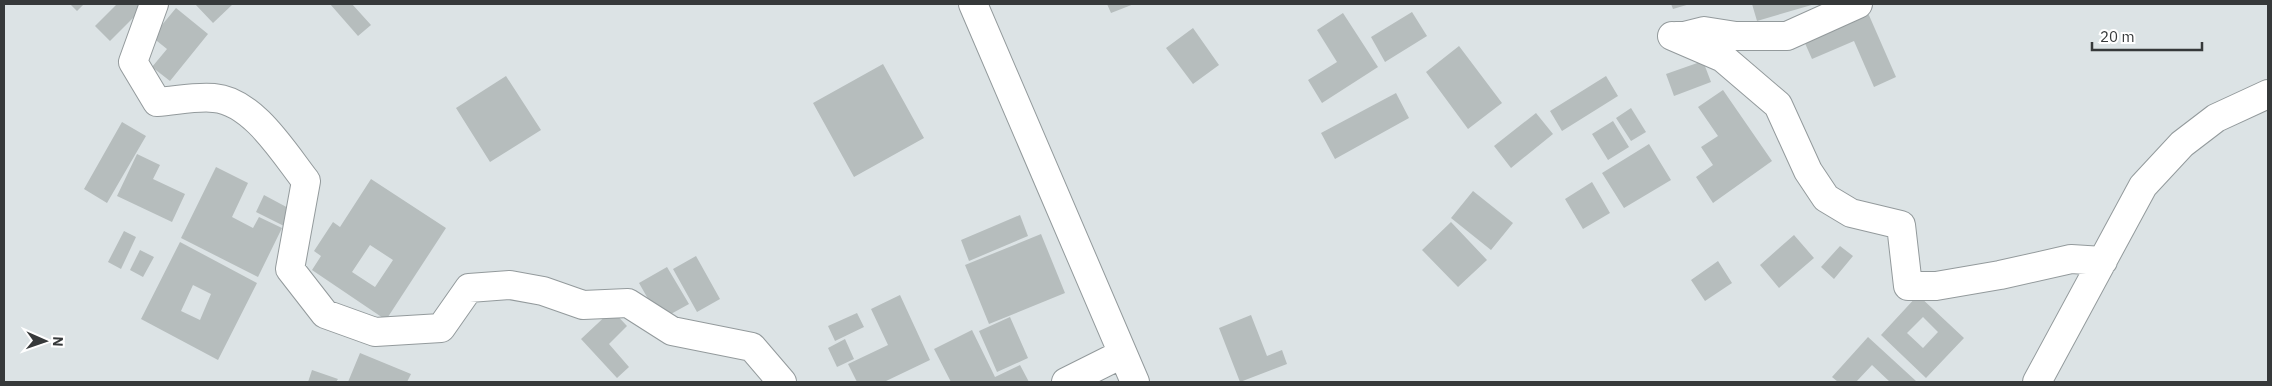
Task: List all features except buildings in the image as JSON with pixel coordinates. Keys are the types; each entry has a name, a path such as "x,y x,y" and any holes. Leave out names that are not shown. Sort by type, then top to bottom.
{"street":[{"path":"154,4 133,62 157,102 215,98 233,103 256,119 306,180 290,269 325,314 374,332 441,328 469,288 510,285 543,291 582,305 628,303 672,331 752,348 782,382"},
{"path":"972,4 1135,382"},
{"path":"1858,4 1787,36 1736,36 1704,31 1684,36 1672,36 1723,58 1778,105 1808,172 1826,198 1851,213 1901,225 1908,286 1936,286 2000,275 2071,259 2103,261"},
{"path":"2037,382 2143,186 2182,144 2216,118 2268,94"},
{"path":"1066,382 1122,354"}]}
